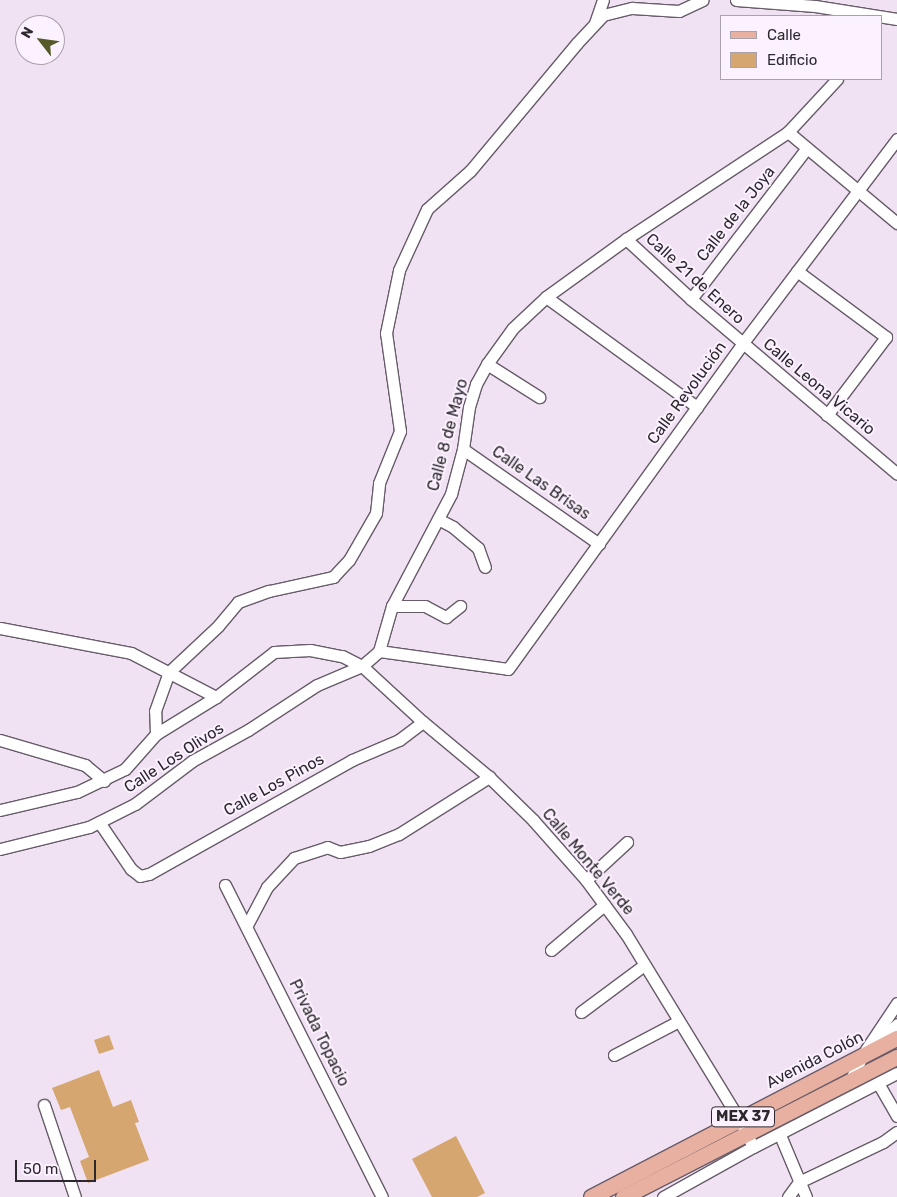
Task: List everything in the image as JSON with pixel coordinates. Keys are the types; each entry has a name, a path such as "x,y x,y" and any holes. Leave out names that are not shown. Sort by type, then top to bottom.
{"main road":[{"name":"Avenida Colón","path":"591,1197 897,1038"},
{"name":"Avenida Colón","path":"622,1197 749,1141 850,1080 897,1057"}],"street":[{"path":"594,24 603,0"},
{"path":"156,734 155,711 169,672 218,626 238,602 269,591 332,577 349,560 376,512 379,484 400,431 386,333 399,270 427,209 470,171 594,24 603,16 632,8 679,11 703,0"},
{"path":"736,0 814,6 863,15"},
{"name":"Calle 8 de Mayo","path":"379,651 392,606 451,494 464,449 469,408 476,384 487,364 513,328 546,297 626,239 788,132 836,80"},
{"path":"788,132 897,223"},
{"name":"Calle Revolución","path":"379,651 508,669 742,344 897,139"},
{"name":"Calle de la Joya","path":"691,299 808,148"},
{"name":"Calle 21 de Enero","path":"626,239 742,344"},
{"path":"797,271 886,337 826,415"},
{"path":"546,297 697,408"},
{"name":"Calle Leona Vicario","path":"742,344 897,474"},
{"path":"487,364 539,397"},
{"name":"Calle Las Brisas","path":"464,449 599,544"},
{"path":"438,519 453,526 478,548 485,567"},
{"path":"392,606 425,606 446,618 460,606"},
{"path":"0,628 131,653 216,697"},
{"name":"Calle Monte Verde","path":"0,810 77,792 125,769 156,734 216,697 274,652 310,650 342,656 362,666 489,777 533,820 586,880 644,965 679,1021 739,1119 749,1141"},
{"name":"Calle Los Olivos","path":"0,849 90,827 135,804 192,761 248,730 317,685 362,666 379,651"},
{"name":"Calle Los Pinos","path":"99,822 131,869 140,876 149,874 352,760 398,740 424,722"},
{"path":"0,740 85,765 104,780"},
{"path":"247,925 267,887 294,858 327,847 340,852 369,846 392,837 489,777"},
{"path":"586,880 627,842"},
{"name":"Privada Topacio","path":"225,885 247,925 382,1197"},
{"path":"551,950 604,905"},
{"path":"581,1012 644,965"},
{"path":"844,1100 850,1080 863,1054 897,1004"},
{"path":"614,1055 679,1021"},
{"path":"863,1054 897,1024"},
{"path":"663,1197 684,1192 749,1141 780,1134 897,1073"},
{"path":"878,1083 897,1116"},
{"path":"44,1105 75,1197"},
{"path":"788,1197 799,1182 883,1142 897,1132"},
{"path":"780,1134 806,1197"}],"building":[{"path":"109,1035 114,1049 99,1054 94,1040"},
{"path":"99,1070 113,1107 131,1100 139,1122 135,1123 149,1160 88,1183 80,1161 89,1157 70,1107 61,1110 52,1088"},
{"path":"456,1136 485,1193 477,1197 432,1197 412,1159"}]}
